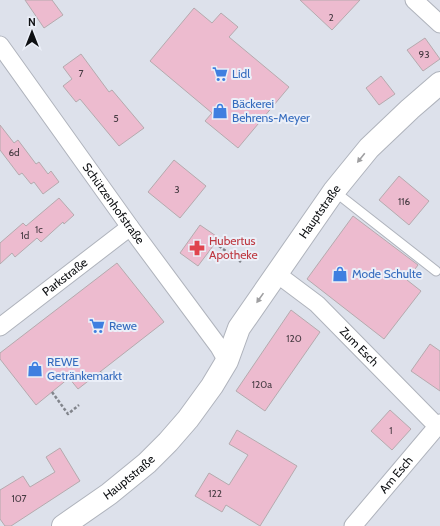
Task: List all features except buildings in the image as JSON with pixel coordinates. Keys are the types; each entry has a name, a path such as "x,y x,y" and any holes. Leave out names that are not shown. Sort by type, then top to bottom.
{"main road":[{"name":"Hauptstraße","path":"63,526 110,494 147,463 188,419 212,386 227,361 251,336 283,278 369,148 410,108 440,83"},
{"name":"Hauptstraße","path":"339,195 418,119 440,101"}],"street":[{"path":"414,0 440,24"},
{"name":"Schützenhofstraße","path":"0,45 130,228 219,347 227,361"},
{"name":"Parkstraße","path":"0,327 130,228"},
{"name":"Zum Esch","path":"283,278 317,304 438,425"},
{"name":"Am Esch","path":"353,526 438,425"}],"lane":[{"path":"339,195 436,272"}],"path":[{"path":"215,243 241,262"},
{"path":"100,372 108,381"},
{"path":"52,392 68,414 79,405"}],"place":[{"name":"Lidl","path":"220,74"},
{"name":"Bäckerei Behrens-Meyer","path":"220,111"},
{"name":"Hubertus Apotheke","path":"197,248"},
{"name":"Mode Schulte","path":"340,274"},
{"name":"Rewe","path":"97,326"},
{"name":"REWE Getränkemarkt","path":"35,369"}]}
